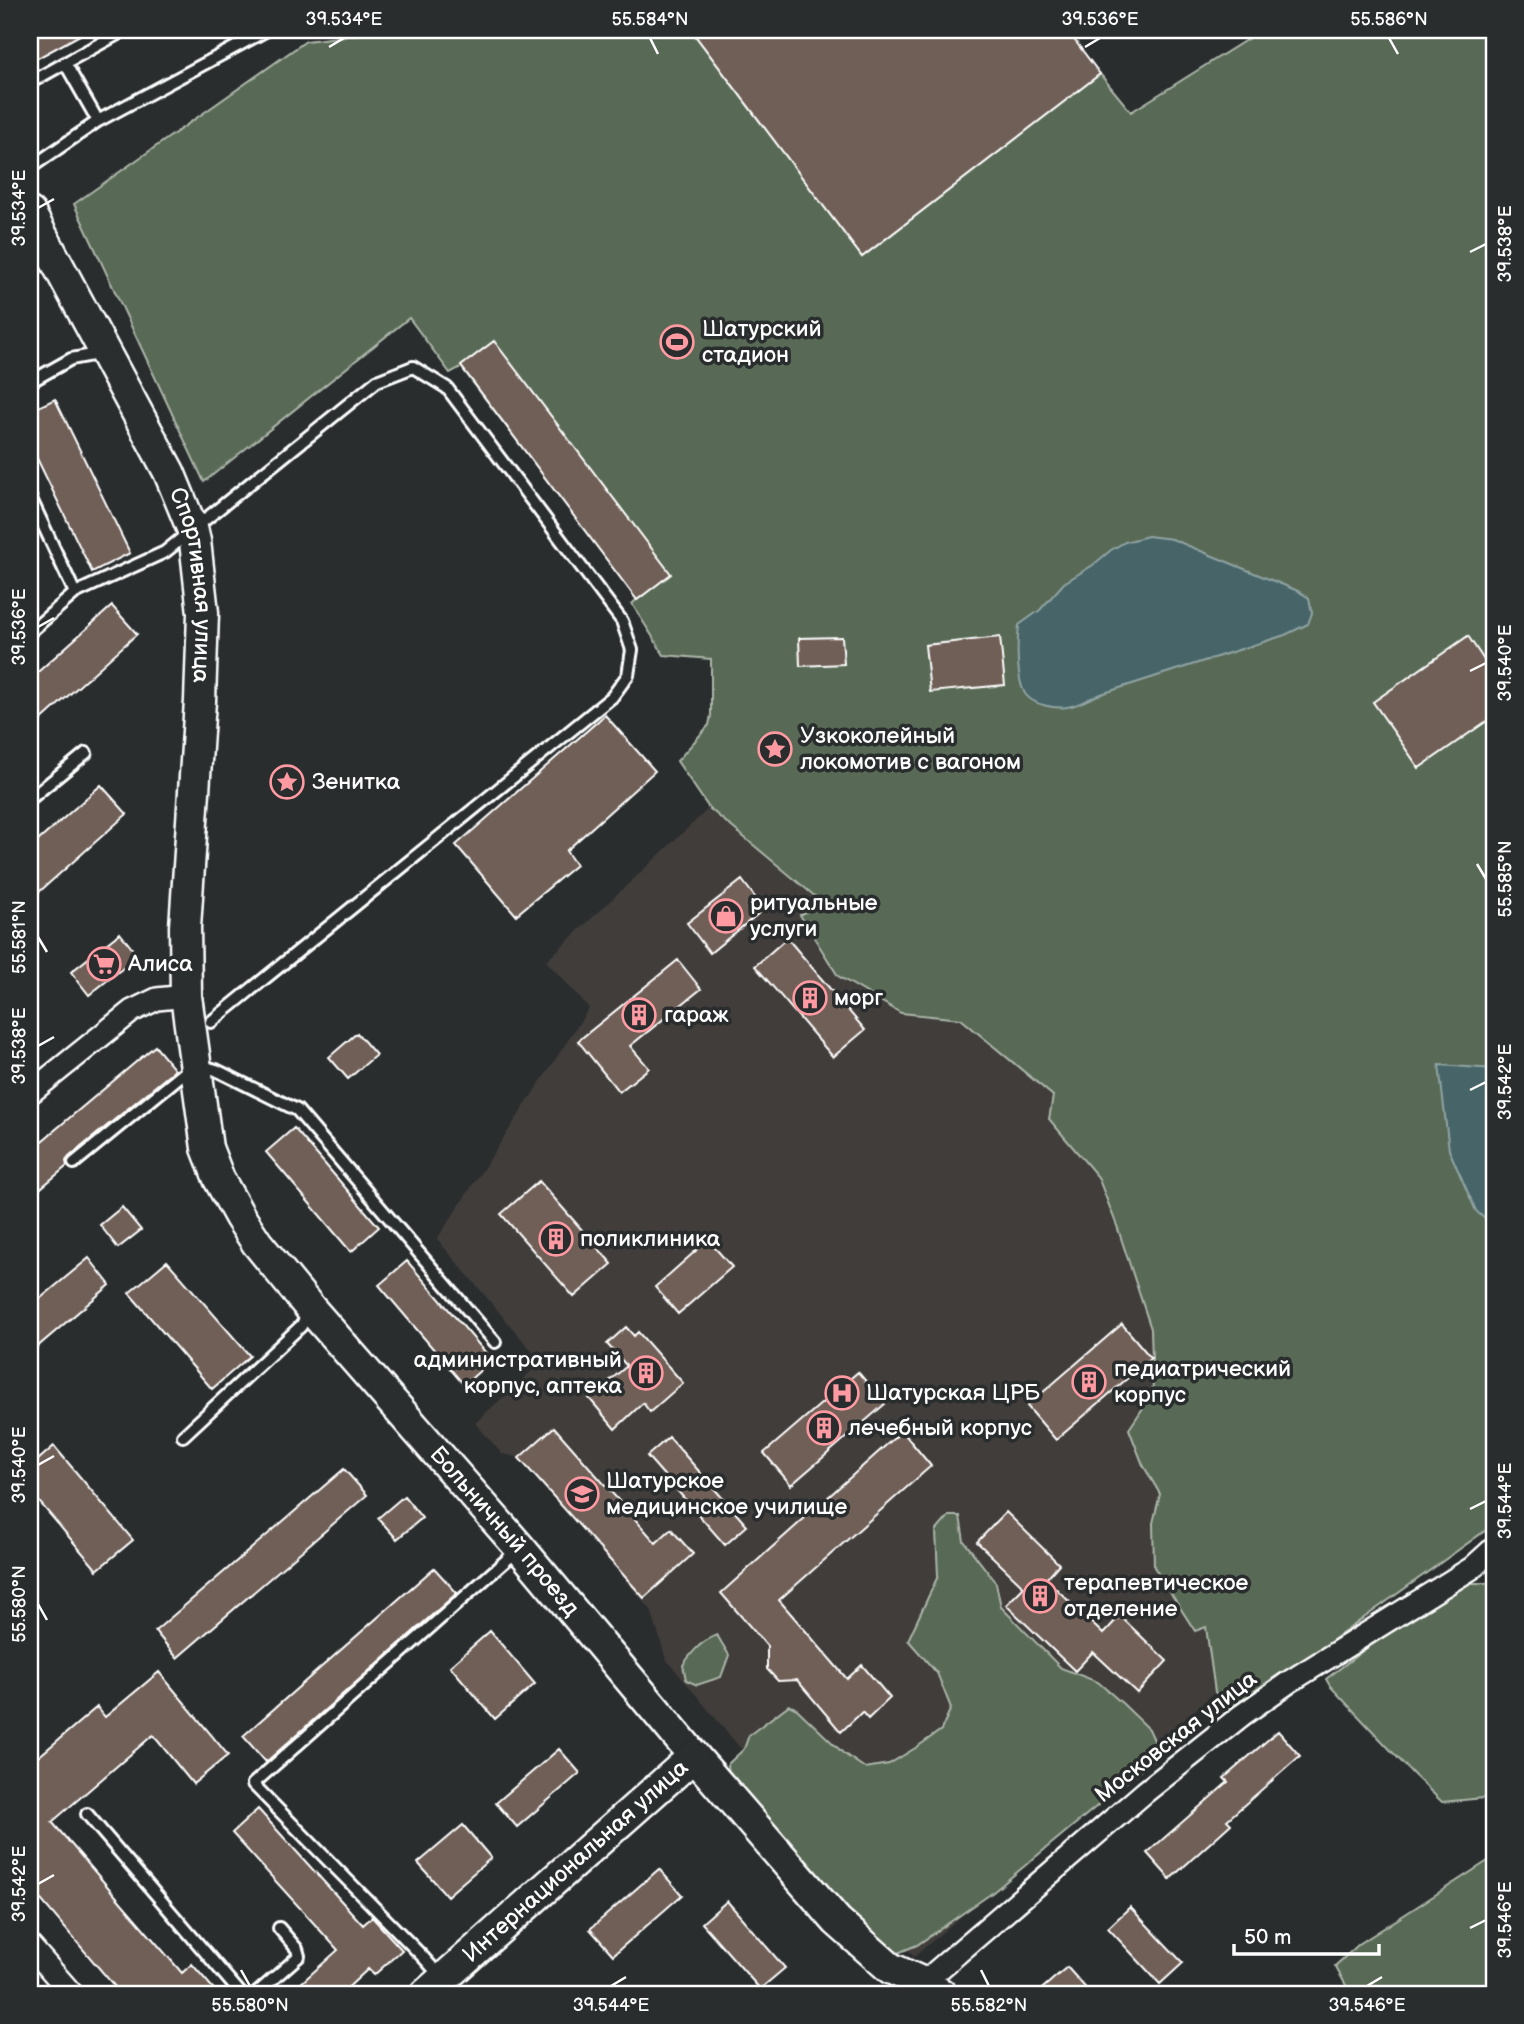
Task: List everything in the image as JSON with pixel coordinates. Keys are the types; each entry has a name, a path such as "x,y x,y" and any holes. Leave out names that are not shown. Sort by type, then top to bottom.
{"street":[{"name":"Спортивная улица","path":"30,213 169,472 192,528 199,564 203,613 185,927 186,996"},
{"name":"Больничный проезд","path":"186,996 207,1148 219,1179 257,1243 837,1922 890,1968 924,1990"},
{"path":"30,1093 132,1010 157,999 186,996"},
{"name":"Московская улица","path":"924,1990 1134,1801 1242,1715 1289,1682 1472,1568 1494,1548"},
{"name":"Интернациональная улица","path":"434,1987 694,1756"},
{"path":"30,1946 72,1994"}],"lane":[{"path":"33,81 125,30"},
{"path":"30,168 98,121 267,30"},
{"path":"65,63 98,121"},
{"path":"30,382 71,359 106,352"},
{"path":"30,632 75,593 165,552 377,381 413,366 447,388 622,621 632,650 628,675 612,697 211,1022"},
{"path":"30,497 75,593"},
{"path":"30,799 86,753"},
{"path":"74,1163 195,1064 216,1070 298,1110 495,1342"},
{"path":"183,1436 301,1326 311,1309"},
{"path":"434,1987 424,1957 253,1784 520,1548"},
{"path":"87,1814 241,1994"},
{"path":"256,1994 299,1956 297,1949 279,1928"}],"shaded area":[{"name":"Шатурская ЦРБ","path":"709,808 1148,1176 1215,1692 914,1957 666,1659 651,1610 517,1457 502,1454 475,1423 541,1362 437,1239 589,1008 546,961"}],"green space":[{"path":"395,30 691,30 862,257 1100,74 1131,112 1262,30 1494,30 1494,1515 1486,1530 1233,1712 1215,1692 1206,1627 1195,1631 1154,1567 1153,1523 1160,1494 1143,1465 1129,1429 1153,1393 1151,1329 1098,1177 1049,1119 1053,1096 961,1019 901,1013 838,976 800,915 823,903 709,808 677,761 709,725 711,659 664,655 632,604 637,599 461,367 450,373 409,318 204,482 74,204 306,41"},
{"path":"949,1516 960,1516 964,1541 996,1583 1001,1607 1061,1668 1098,1682 1123,1704 1149,1729 1159,1751 1155,1758 992,1893 917,1945 893,1955 849,1918 729,1776 728,1764 744,1749 749,1735 789,1705 797,1709 843,1753 865,1768 889,1764 941,1730 951,1708 937,1673 908,1640 938,1576 936,1531"},
{"path":"1467,1583 1494,1583 1494,1797 1442,1802 1326,1679 1364,1650"},
{"path":"717,1635 729,1655 721,1677 697,1685 686,1680 683,1665 697,1647"},
{"path":"1494,1857 1494,1994 1351,1994 1335,1966 1359,1944"}],"water":[{"path":"1148,536 1172,539 1298,591 1309,598 1312,613 1308,624 1285,635 1098,695 1079,704 1051,707 1030,698 1020,681 1019,625 1040,610 1064,583 1111,550 1125,542"},
{"path":"1439,1065 1494,1069 1494,1227 1476,1211 1449,1150"}],"building":[{"path":"30,30 89,30 36,59 30,47"},
{"path":"691,30 1067,30 1100,74 862,257"},
{"path":"494,341 671,574 637,600 461,366"},
{"path":"55,399 130,553 92,572 30,444 30,411"},
{"path":"112,606 137,634 30,730 30,679"},
{"path":"1468,636 1494,675 1494,716 1419,768 1373,702"},
{"path":"842,637 844,664 800,666 799,638"},
{"path":"1000,637 1005,685 930,692 925,645"},
{"path":"605,715 655,771 566,851 576,865 516,915 456,845"},
{"path":"101,785 127,814 30,900 30,848"},
{"name":"ритуальные услуги","path":"742,880 764,909 710,953 687,923"},
{"name":"Алиса","path":"120,933 138,956 89,995 71,972"},
{"name":"морг","path":"787,938 865,1030 833,1057 755,966"},
{"name":"гараж","path":"678,960 701,989 630,1046 649,1068 619,1092 578,1041"},
{"path":"357,1033 376,1055 348,1079 329,1057"},
{"path":"155,1046 175,1070 69,1157 67,1166 30,1197 30,1151"},
{"path":"294,1128 379,1227 351,1252 266,1152"},
{"name":"поликлиника","path":"539,1181 612,1264 574,1297 501,1214"},
{"path":"122,1207 141,1230 118,1248 100,1225"},
{"path":"708,1240 732,1267 678,1314 655,1287"},
{"path":"89,1258 110,1285 30,1353 30,1307"},
{"path":"167,1261 250,1356 212,1389 129,1293"},
{"path":"407,1261 492,1360 464,1385 379,1285"},
{"name":"педиатрический корпус","path":"1122,1324 1151,1358 1056,1440 1027,1406"},
{"name":"административный корпус, аптека","path":"626,1327 634,1336 638,1332 683,1383 650,1412 643,1403 615,1429 589,1398 627,1366 607,1344"},
{"name":"лечебный корпус","path":"858,1372 885,1404 791,1485 764,1453"},
{"name":"Шатурское медицинское училище","path":"554,1427 656,1543 671,1529 693,1554 644,1598 519,1458"},
{"path":"902,1431 931,1466 779,1600 847,1679 862,1665 890,1698 868,1719 862,1712 841,1732 797,1680 778,1681 767,1669 767,1646 721,1593"},
{"path":"669,1437 747,1526 725,1545 647,1456"},
{"path":"54,1446 133,1540 97,1570 30,1491 30,1467"},
{"path":"344,1469 367,1495 177,1658 155,1631"},
{"path":"404,1496 422,1518 397,1539 378,1518"},
{"name":"терапевтическое отделение","path":"1006,1512 1059,1564 1046,1579 1103,1634 1120,1616 1167,1661 1137,1693 1093,1652 1075,1671 1006,1605 1024,1587 977,1542"},
{"path":"434,1568 457,1593 266,1762 243,1736"},
{"path":"490,1631 535,1684 495,1719 450,1666"},
{"path":"159,1672 228,1755 193,1784 153,1735 52,1822 182,1973 192,1964 218,1994 121,1994 30,1887 30,1764 97,1707 105,1717"},
{"path":"1278,1731 1300,1756 1227,1820 1231,1824 1170,1879 1147,1853 1228,1782 1224,1778"},
{"path":"559,1749 580,1773 517,1827 496,1803"},
{"path":"258,1809 363,1925 372,1917 402,1950 374,1975 368,1969 341,1994 289,1994 338,1950 232,1833"},
{"path":"463,1825 491,1858 447,1896 418,1863"},
{"path":"659,1869 682,1895 613,1955 590,1929"},
{"path":"727,1901 785,1968 760,1989 702,1923"},
{"path":"1130,1907 1183,1963 1160,1984 1108,1928"},
{"path":"1067,1967 1091,1994 1036,1994"}],"place":[{"name":"Шатурский стадион","path":"677,342"},
{"name":"Узкоколейный локомотив с вагоном","path":"775,749"},
{"name":"Зенитка","path":"287,782"},
{"name":"ритуальные услуги","path":"726,916"},
{"name":"Алиса","path":"104,964"},
{"name":"морг","path":"810,998"},
{"name":"гараж","path":"639,1015"},
{"name":"поликлиника","path":"556,1239"},
{"name":"административный корпус, аптека","path":"646,1373"},
{"name":"педиатрический корпус","path":"1089,1382"},
{"name":"Шатурская ЦРБ","path":"842,1393"},
{"name":"лечебный корпус","path":"824,1428"},
{"name":"Шатурское медицинское училище","path":"582,1494"},
{"name":"терапевтическое отделение","path":"1040,1596"}]}
